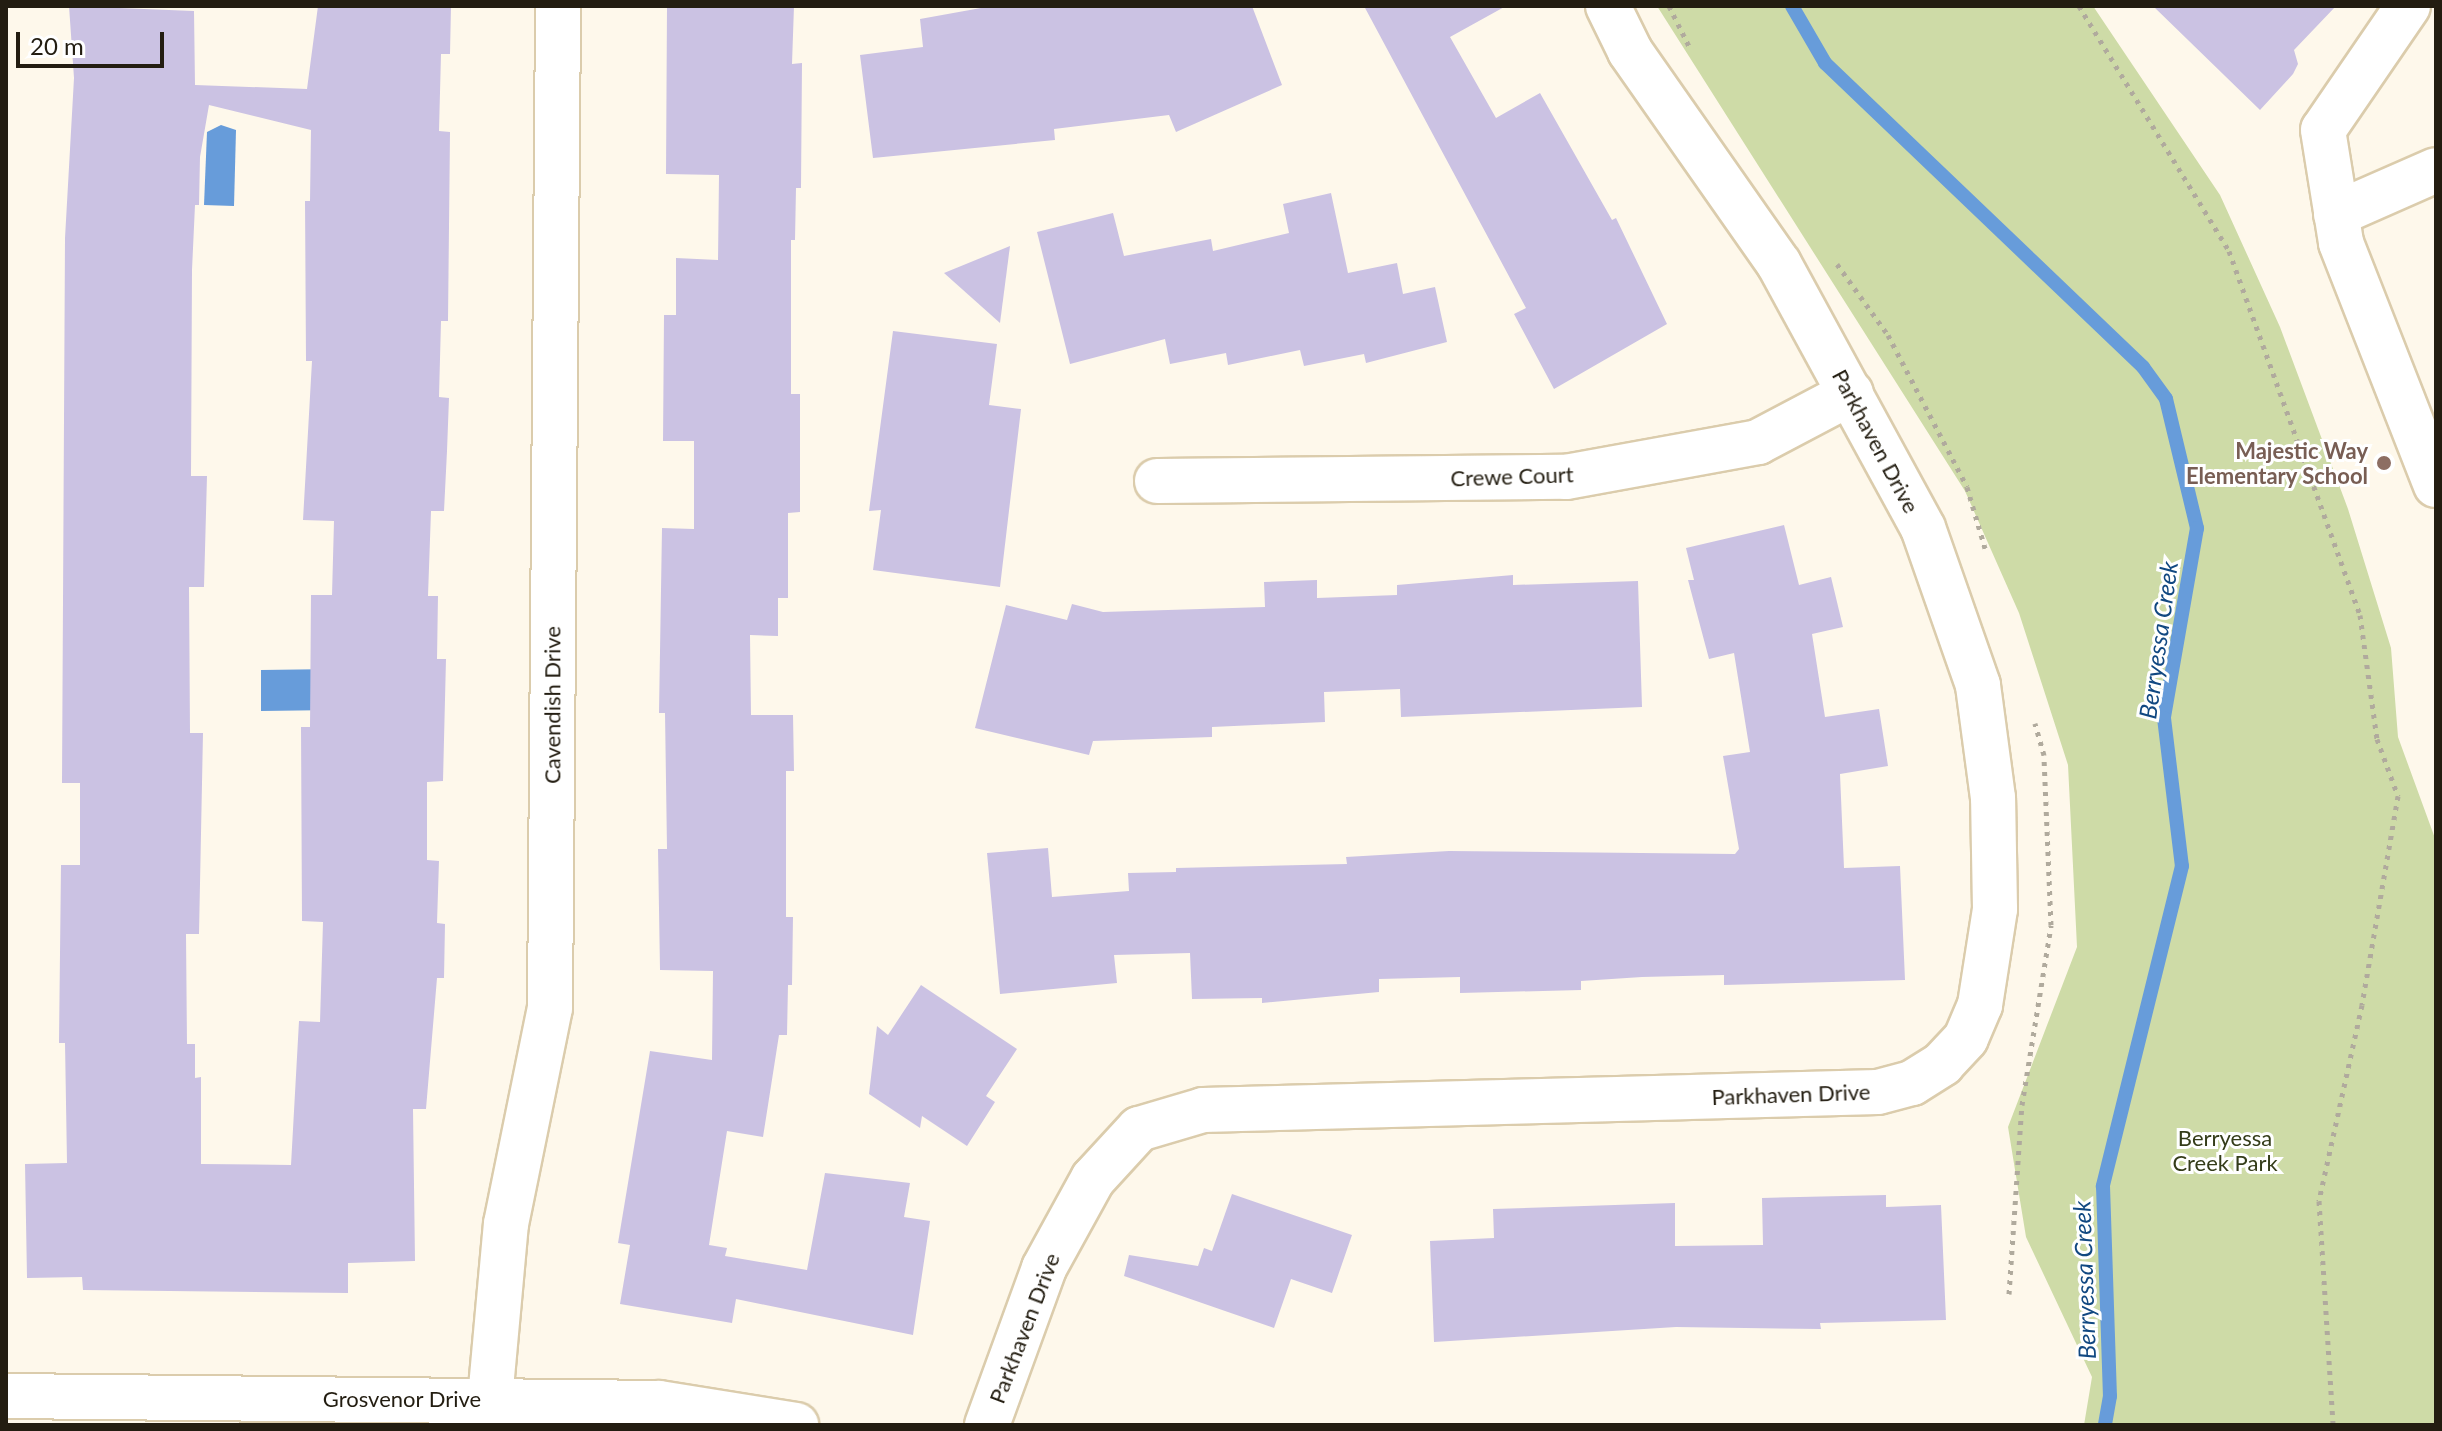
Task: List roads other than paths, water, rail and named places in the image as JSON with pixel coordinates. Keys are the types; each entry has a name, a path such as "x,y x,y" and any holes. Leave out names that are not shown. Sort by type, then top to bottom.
{"street":[{"name":"Cavendish Drive","path":"490,1399 506,1224 550,1008 558,6"},
{"name":"Parkhaven Drive","path":"987,1425 1044,1268 1093,1179 1139,1129 1203,1110 1878,1092 1912,1083 1942,1064 1966,1038 1980,1005 1995,909 1993,798 1978,685 1923,528 1851,393 1779,264 1630,51 1608,6"},
{"path":"2408,6 2323,130 2341,243 2436,485"},
{"path":"2336,214 2436,170"},
{"name":"Crewe Court","path":"1157,481 1566,477 1758,442 1851,393"},
{"name":"Grosvenor Drive","path":"6,1396 659,1403 796,1425"}],"water":[{"path":"221,125 236,130 234,206 204,205 207,132"},
{"path":"336,669 336,710 261,711 261,670"}],"waterway":[{"name":"Berryessa Creek","path":"1792,6 1825,63 2143,367 2166,399 2197,528 2164,718 2182,866 2103,1186 2110,1396 2105,1425"}],"place":[{"name":"Majestic Way Elementary School","path":"2384,463"}],"park label":[{"name":"Berryessa Creek Park","path":"2225,1150"}]}
